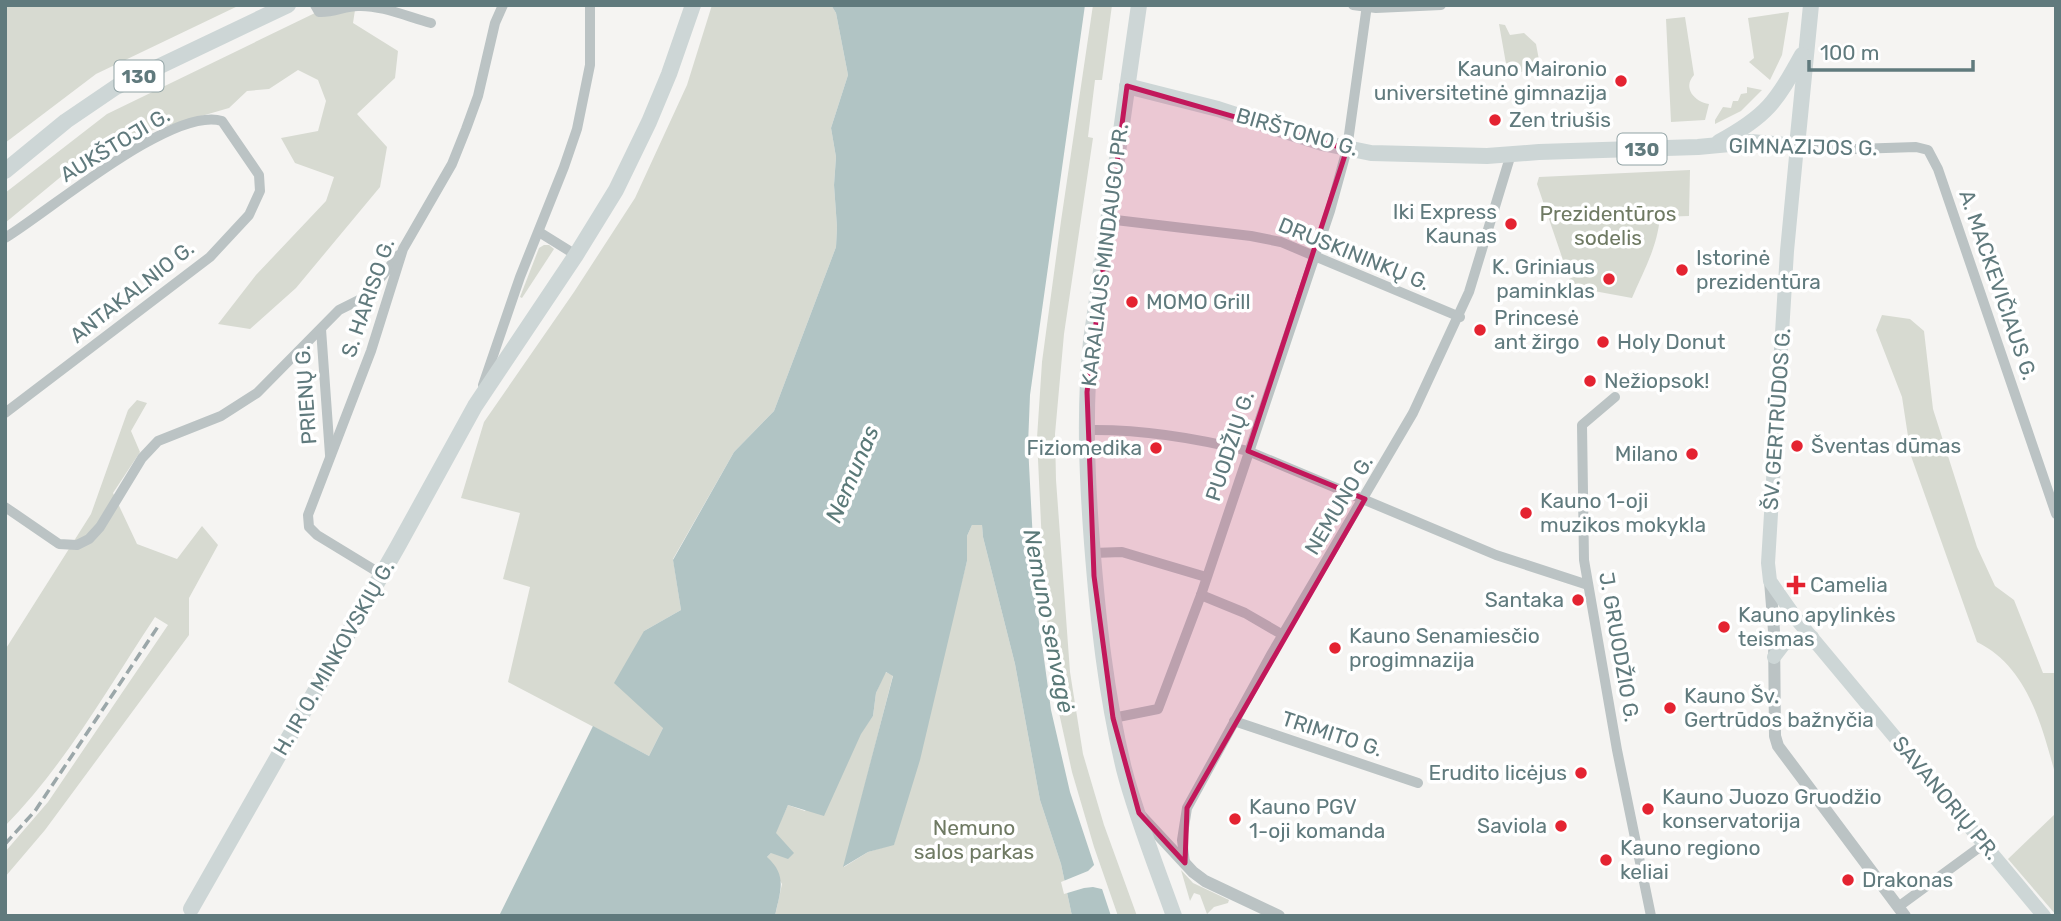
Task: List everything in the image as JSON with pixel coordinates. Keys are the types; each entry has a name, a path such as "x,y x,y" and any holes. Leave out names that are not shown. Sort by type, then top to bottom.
{"main road":[{"name":"130","path":"5,171 66,121 116,87 288,5"},
{"name":"H. IR O. MINKOVSKIŲ G.","path":"191,909 475,406 616,190 669,74 693,5"},
{"name":"KARALIAUS MINDAUGO PR.","path":"1139,5 1089,359 1087,430 1101,647 1113,718 1125,771 1174,916"},
{"name":"ŠV. GERTRŪDOS G.","path":"1770,581 1768,563 1787,251 1811,5"},
{"path":"1713,145 1761,116 1775,100 1805,49"},
{"name":"BIRŠTONO G.","path":"1127,86 1184,99 1346,149 1416,155 1511,155"},
{"name":"GIMNAZIJOS G.","path":"1511,155 1759,142 1797,146"},
{"name":"SAVANORIŲ PR.","path":"1770,581 1812,637 2043,916"},
{"path":"1774,657 1784,644 1812,637"}],"street":[{"path":"315,5 319,12 327,13 358,6 372,7 431,23"},
{"name":"S. HARISO G.","path":"381,574 317,535 309,527 308,515 371,351 404,249 452,164 478,96 495,23 503,5"},
{"name":"H. IR O. MINKOVSKIŲ G.","path":"475,406 511,303 564,167 585,96 590,65 590,5"},
{"path":"1353,5 1441,5"},
{"name":"PUODŽIŲ G.","path":"1113,718 1158,709 1200,595 1315,255 1346,149 1367,6"},
{"name":"AUKŠTOJI G.","path":"5,238 152,139 179,125 202,119 222,121 257,168 261,184"},
{"name":"GIMNAZIJOS G.","path":"1797,146 1825,150 1916,147 1928,150"},
{"name":"A. MACKEVIČIAUS G.","path":"1928,150 1938,169 2056,514"},
{"name":"NEMUNO G.","path":"1185,863 1182,840 1187,808 1283,635 1409,423 1460,317 1511,155"},
{"name":"ANTAKALNIO G.","path":"5,413 210,257 248,215 257,200 261,184"},
{"name":"DRUSKININKŲ G.","path":"1107,219 1282,242 1460,317"},
{"path":"539,232 576,255"},
{"path":"5,507 59,544 77,545 100,527 142,458 158,441 221,416 257,393 339,310 365,297 404,249"},
{"name":"PRIENŲ G.","path":"321,329 330,457"},
{"name":"J. GRUODŽIO G.","path":"1615,397 1582,425 1582,523 1588,585 1617,750 1651,916"},
{"path":"1087,430 1114,429 1202,441 1248,451 1496,555 1588,585"},
{"path":"1093,553 1122,552 1206,577"},
{"path":"1770,581 1775,736 1786,758 1902,911 1984,844"},
{"path":"1200,595 1245,613 1283,635"},
{"name":"TRIMITO G.","path":"1234,721 1418,783"},
{"path":"1139,813 1205,881 1279,916"}],"highlighted area":[{"path":"1127,86 1347,149 1248,451 1365,499 1187,808 1185,863 1139,813 1113,718 1094,576 1087,392"}],"green space":[{"path":"5,5 240,5 96,74 5,143"},
{"path":"712,5 831,5 836,13 848,75 831,128 836,157 836,247 774,411 734,452 673,559 681,610 644,631 663,728 649,756 508,682 530,587 503,579 520,513 461,498 484,422 635,198 687,85"},
{"path":"1093,5 1112,5 1102,80 1095,80 1088,137 1093,138 1064,334 1055,434 1056,480 1070,672 1083,754 1104,825 1137,916 1118,916 1072,772 1054,690 1044,588 1037,438 1042,362"},
{"path":"355,10 353,23 398,51 395,78 357,114 387,147 380,187 296,288 250,329 218,324 256,275 326,201 334,177 295,163 281,138 318,131 326,101 318,80 298,70 269,89 247,91 229,108 98,146 5,223 5,193 107,114 315,13"},
{"path":"1789,12 1782,55 1770,80 1749,62 1754,58 1748,18"},
{"path":"1685,17 1694,75 1690,89 1695,97 1709,104 1705,120 1671,122 1666,19"},
{"path":"1499,24 1505,25 1510,35 1524,33 1536,44 1539,60 1533,69 1508,75"},
{"path":"1747,87 1762,90 1741,111 1715,124 1723,107 1731,108 1733,101 1738,101 1741,94 1747,93"},
{"name":"Prezidentūros sodelis","path":"1690,170 1689,216 1660,217 1653,249 1632,298 1572,287 1569,279 1576,276 1572,264 1564,263 1537,184 1539,177"},
{"path":"544,245 554,249 522,298 520,297 539,248"},
{"path":"1882,315 1910,319 1924,331 1933,409 1977,547 1995,586 2014,600 2043,673 2056,673 2056,777 2038,718 2021,682 2009,666 1977,642 1911,456 1902,397 1876,330"},
{"path":"137,400 147,403 131,431 140,452 113,493 137,544 177,559 202,526 218,545 189,598 189,635 45,830 5,877 5,852 48,802 168,625 155,617 66,752 5,826 5,650 91,514 128,410"},
{"name":"Nemuno salos parkas","path":"972,525 982,525 1015,664 1040,800 1061,864 1072,916 775,916 782,884 766,858 771,853 775,833 788,805 805,811 873,716 876,693 885,672 893,675 844,867 868,852 894,844 967,561 967,536"},
{"path":"2056,813 2056,915 2008,859"},
{"path":"1181,870 1193,883 1229,900 1228,903 1214,907 1207,914 1200,895 1194,893 1190,901"}],"water":[{"name":"Nemunas","path":"831,5 1085,5 1030,395 1028,445 1036,600 1051,710 1070,792 1111,916 1072,916 1061,864 1040,800 1015,664 982,525 972,525 967,536 967,561 920,760 894,845 868,852 843,867 893,676 886,672 876,693 873,716 861,734 824,816 788,805 776,833 794,853 788,859 771,853 767,857 778,871 781,884 775,916 499,916 593,726 649,756 663,728 614,683 644,631 681,610 673,560 734,452 774,411 836,247 836,157 831,128 848,75 836,13"}],"pier":[{"path":"1097,862 1106,890 1093,887 1064,894 1061,882 1088,871"}],"railway":[{"path":"5,844 35,811 159,625"}],"place":[{"name":"Kauno Maironio universitetinė gimnazija","path":"1621,81"},
{"name":"Zen triušis","path":"1495,120"},
{"name":"Iki Express Kaunas","path":"1511,224"},
{"name":"Istorinė prezidentūra","path":"1682,270"},
{"name":"K. Griniaus paminklas","path":"1609,279"},
{"name":"MOMO Grill","path":"1132,302"},
{"name":"Princesė ant žirgo","path":"1480,330"},
{"name":"Holy Donut","path":"1603,342"},
{"name":"Nežiopsok!","path":"1590,381"},
{"name":"Šventas dūmas","path":"1797,446"},
{"name":"Fiziomedika","path":"1156,448"},
{"name":"Milano","path":"1692,454"},
{"name":"Kauno 1-oji muzikos mokykla","path":"1526,513"},
{"name":"Camelia","path":"1796,585"},
{"name":"Santaka","path":"1578,600"},
{"name":"Kauno apylinkės teismas","path":"1724,627"},
{"name":"Kauno Senamiesčio progimnazija","path":"1335,648"},
{"name":"Kauno Šv. Gertrūdos bažnyčia","path":"1670,708"},
{"name":"Erudito licėjus","path":"1581,773"},
{"name":"Kauno Juozo Gruodžio konservatorija","path":"1648,809"},
{"name":"Kauno PGV 1-oji komanda","path":"1235,819"},
{"name":"Saviola","path":"1561,826"},
{"name":"Kauno regiono keliai","path":"1606,860"},
{"name":"Drakonas","path":"1848,880"}],"water label":[{"name":"Nemuno senvagė","path":"1049,621"}]}
